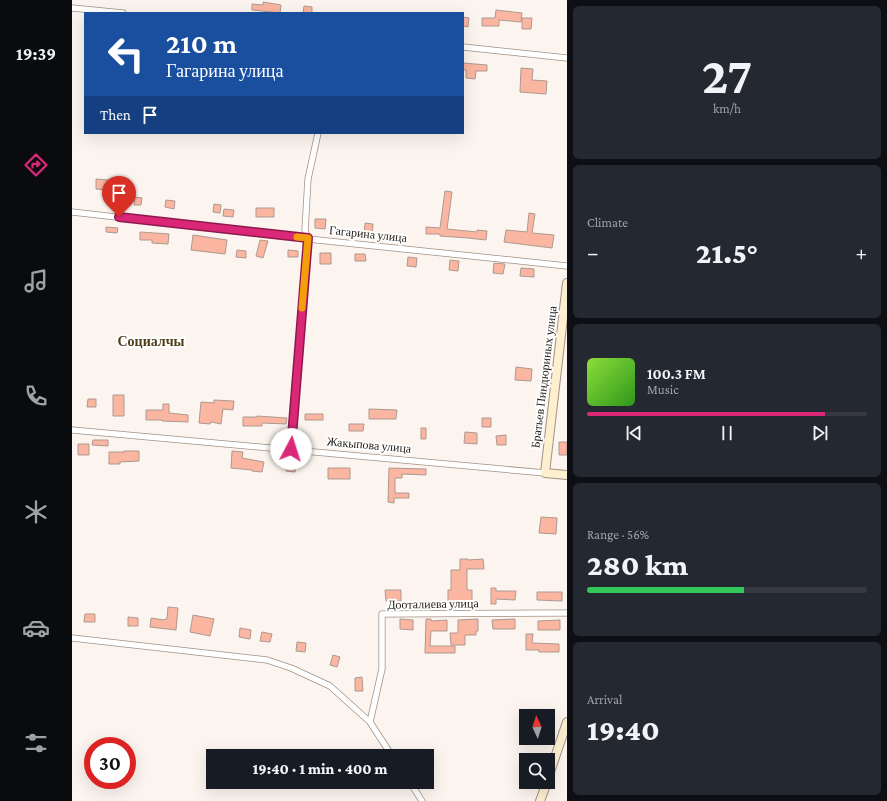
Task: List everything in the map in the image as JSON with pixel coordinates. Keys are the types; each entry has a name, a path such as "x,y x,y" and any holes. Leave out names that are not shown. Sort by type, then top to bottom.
{"street":[{"path":"72,8 113,12"},
{"path":"464,47 567,58"},
{"path":"291,449 308,238 305,230 308,179 318,134"},
{"name":"Гагарина улица","path":"72,212 567,266"},
{"name":"Братьев Пиндюриных улица","path":"545,473 567,283"},
{"name":"Жакыпова улица","path":"72,430 545,473"},
{"path":"545,473 567,475"},
{"name":"Дооталиева улица","path":"370,722 382,669 382,614 567,613"},
{"path":"72,638 267,660 291,668 330,686 370,722 387,749"},
{"path":"555,757 567,722"},
{"path":"414,789 422,801"},
{"path":"540,801 544,789"}],"building":[{"path":"263,2 281,5 280,12 252,10 252,4 263,5"},
{"path":"304,6 312,7 312,12 303,12"},
{"path":"496,10 522,13 521,22 499,20 499,26 482,26 482,18 495,18"},
{"path":"464,17 469,18 468,27 464,26"},
{"path":"522,18 532,18 531,29 522,29"},
{"path":"464,63 487,65 487,71 476,71 475,79 466,78 466,70 464,70"},
{"path":"521,68 533,69 532,80 547,81 546,94 520,92"},
{"path":"96,179 108,180 107,190 96,189"},
{"path":"445,191 452,192 447,229 477,232 477,230 487,231 486,240 440,236 440,234 426,234 426,227 440,228"},
{"path":"135,197 142,198 141,205 134,205"},
{"path":"166,200 175,201 174,209 165,207"},
{"path":"214,204 221,205 220,213 213,212"},
{"path":"256,208 274,208 274,217 256,217"},
{"path":"224,209 234,210 233,217 223,216"},
{"path":"529,213 535,214 532,233 554,235 552,248 504,242 506,230 527,232"},
{"path":"315,219 326,219 325,229 315,228"},
{"path":"365,223 373,224 372,236 364,235"},
{"path":"106,227 118,228 117,233 106,232"},
{"path":"140,232 169,234 168,244 152,243 152,240 140,240"},
{"path":"193,235 227,240 225,254 191,250"},
{"path":"260,240 268,241 263,258 256,256"},
{"path":"237,250 246,251 246,258 236,257"},
{"path":"288,250 298,251 298,257 288,257"},
{"path":"320,253 331,253 331,264 320,264"},
{"path":"355,254 365,254 366,261 355,261"},
{"path":"408,257 417,258 416,267 407,266"},
{"path":"450,260 459,261 458,271 449,270"},
{"path":"494,263 505,264 503,274 493,273"},
{"path":"521,268 534,269 534,277 520,276"},
{"path":"516,367 532,369 531,381 515,380"},
{"path":"113,395 124,395 124,416 113,416"},
{"path":"88,399 96,399 96,407 87,407"},
{"path":"214,400 234,401 233,410 223,409 221,424 211,422 210,424 199,423 201,402 214,403"},
{"path":"163,404 169,404 169,413 188,415 188,422 146,420 146,410 163,410"},
{"path":"369,409 397,410 396,419 369,419"},
{"path":"305,414 323,414 323,420 305,420"},
{"path":"257,416 287,418 286,424 262,423 262,426 243,426 243,417"},
{"path":"482,418 491,418 491,427 482,427"},
{"path":"349,424 364,424 363,431 349,431"},
{"path":"421,428 426,428 426,439 421,439"},
{"path":"465,432 477,433 477,444 464,443"},
{"path":"506,435 506,445 497,445 496,436"},
{"path":"93,440 108,440 108,446 92,445"},
{"path":"559,442 567,442 567,455 559,455"},
{"path":"78,444 89,444 89,455 78,455"},
{"path":"139,451 139,461 109,464 109,452"},
{"path":"232,451 243,452 242,458 264,462 262,472 231,468"},
{"path":"287,462 296,463 295,472 286,471"},
{"path":"328,468 350,468 350,479 328,479"},
{"path":"389,468 426,469 426,475 402,474 402,478 395,478 395,493 409,493 409,498 394,498 394,503 388,502"},
{"path":"541,517 557,518 556,534 539,533"},
{"path":"460,559 483,559 484,569 467,569 467,590 472,590 472,603 448,602 448,590 451,590 451,570 460,570"},
{"path":"491,588 496,588 496,591 516,591 515,600 496,599 496,604 491,604"},
{"path":"385,590 401,590 401,601 386,601"},
{"path":"537,592 562,592 562,601 537,600"},
{"path":"168,607 178,608 176,630 150,627 151,618 167,619"},
{"path":"85,614 95,614 95,622 84,622"},
{"path":"193,615 214,619 210,636 190,632"},
{"path":"128,617 138,618 138,626 128,626"},
{"path":"400,619 413,620 413,630 400,629"},
{"path":"426,619 431,619 431,621 447,620 447,631 431,631 430,646 455,646 455,653 425,653"},
{"path":"478,619 478,631 476,631 476,635 465,635 465,645 451,645 450,633 458,633 458,620"},
{"path":"515,619 515,629 493,629 492,620"},
{"path":"560,620 560,630 538,630 538,621"},
{"path":"240,628 251,630 250,639 239,637"},
{"path":"262,632 272,634 270,642 260,641"},
{"path":"526,634 533,634 532,643 559,644 559,652 539,652 539,650 526,650"},
{"path":"297,642 306,643 305,652 296,651"},
{"path":"333,655 340,657 337,667 330,665"},
{"path":"362,677 363,691 355,691 355,678"}],"slow traffic":[{"path":"297,237 308,238 302,308"}],"district":[{"name":"Социалчы","path":"151,341"}],"route":[{"path":"119,217 308,238 291,449"}]}
